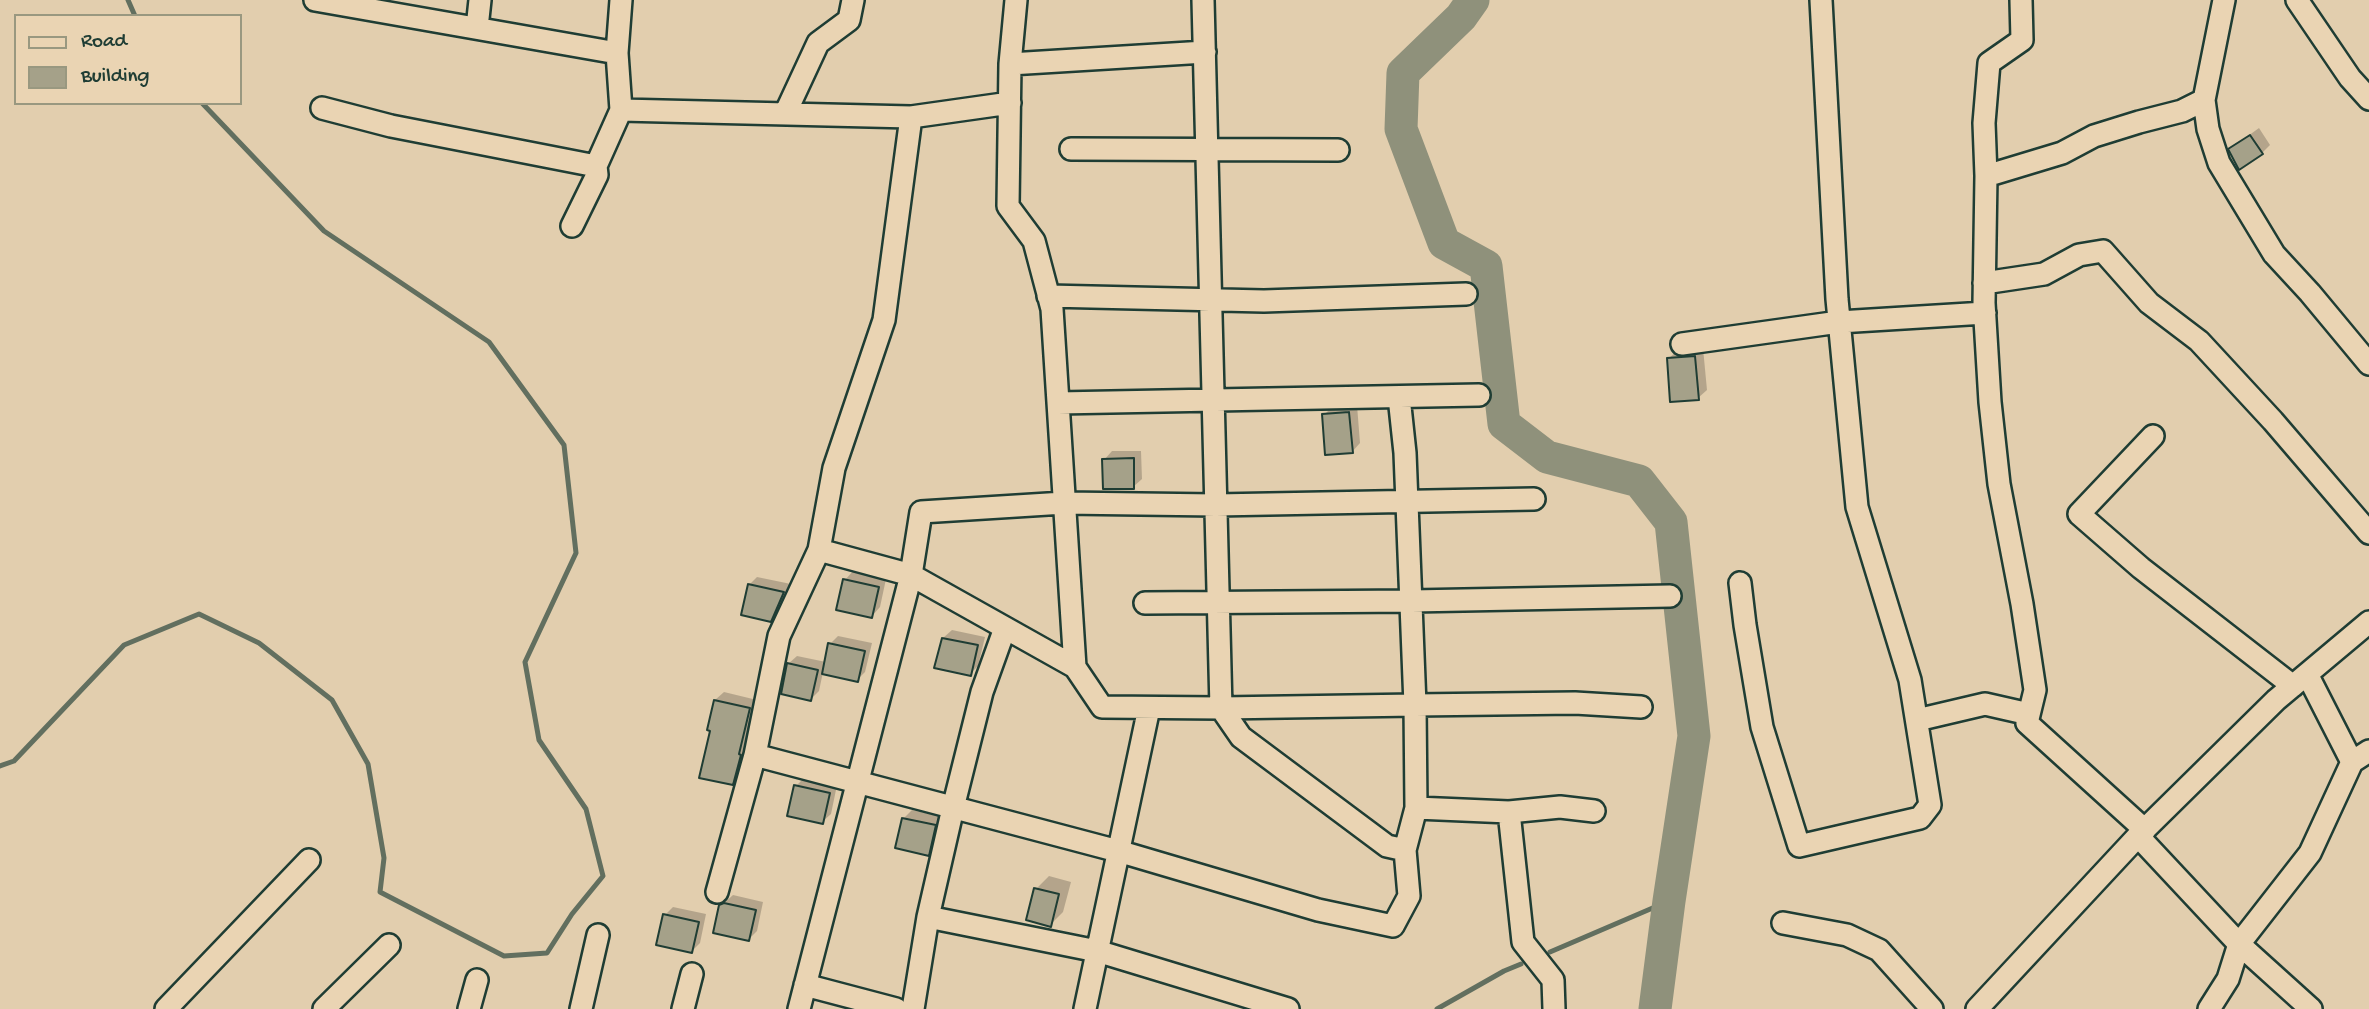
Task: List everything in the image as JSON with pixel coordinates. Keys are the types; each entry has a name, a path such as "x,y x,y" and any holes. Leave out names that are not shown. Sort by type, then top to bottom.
{"street":[{"path":"315,0 357,4 617,52"},
{"path":"477,28 480,0"},
{"path":"572,226 597,175 596,166 621,110 617,52 621,0"},
{"path":"785,114 818,43 849,20 853,0"},
{"path":"1016,0 1010,64 1008,206 1034,240 1052,309 1075,667"},
{"path":"1203,0 1221,709 1241,737 1387,846 1405,850"},
{"path":"1740,583 1762,727 1798,846 1920,818 1930,805 1910,680 1857,507 1839,322 1821,0"},
{"path":"2021,0 2022,40 1989,63 1984,124 1984,283 1990,402 1999,484 2035,690 2026,723 2141,833 2239,944 2311,1009"},
{"path":"2224,0 2204,100 2208,128 2219,163 2274,254 2369,365"},
{"path":"2297,0 2350,78 2369,99"},
{"path":"1010,64 1205,52"},
{"path":"1986,176 2062,153 2106,132 2182,111 2204,100"},
{"path":"621,110 911,117 1010,103"},
{"path":"322,108 390,126 596,166"},
{"path":"717,892 755,755 779,636 819,550 834,468 884,320 911,117"},
{"path":"1071,149 1338,150"},
{"path":"1984,283 2044,274 2079,255 2102,251 2149,303 2199,341 2273,421 2369,533"},
{"path":"1048,296 1264,301 1466,294"},
{"path":"1682,344 1839,322 1985,313"},
{"path":"1058,403 1479,395"},
{"path":"755,755 1118,851 1318,910 1393,926 1409,896 1405,850 1416,807 1412,601 1405,453 1399,397"},
{"path":"2153,436 2079,514 2141,568 2300,680 2361,757 2310,853 2239,944 2228,979 2209,1009"},
{"path":"799,1009 911,575 920,512 1064,503 1216,505 1534,499"},
{"path":"819,550 911,575 1075,667 1102,707 1221,709 1575,703 1641,707"},
{"path":"1145,603 1670,596"},
{"path":"1977,1009 2141,833 2276,700 2369,622"},
{"path":"913,1009 928,917 953,808 982,692 1005,628"},
{"path":"1917,720 1985,704 2029,713"},
{"path":"1084,1009 1149,708"},
{"path":"1416,807 1509,812 1559,807 1594,811"},
{"path":"1509,812 1523,942 1553,980 1554,1009"},
{"path":"166,1009 309,860"},
{"path":"928,917 1097,951 1288,1009"},
{"path":"1783,923 1847,935 1879,950 1933,1009"},
{"path":"581,1009 598,935"},
{"path":"324,1009 389,945"},
{"path":"683,1009 692,974"},
{"path":"469,1009 477,980"},
{"path":"805,985 896,1009"}],"building":[{"path":"2250,135 2263,154 2239,170 2228,149"},
{"path":"1695,356 1699,400 1670,402 1667,358"},
{"path":"1349,412 1353,453 1325,455 1322,414"},
{"path":"1134,458 1134,489 1103,489 1102,459"},
{"path":"843,579 879,587 872,618 836,610"},
{"path":"748,584 784,592 771,622 741,615"},
{"path":"942,638 978,645 971,676 934,668"},
{"path":"828,643 865,651 858,682 822,674"},
{"path":"787,663 818,670 811,701 781,694"},
{"path":"714,700 750,708 733,785 699,778"},
{"path":"794,785 830,793 823,824 787,816"},
{"path":"902,818 936,825 929,856 895,848"},
{"path":"1034,888 1059,894 1051,927 1026,920"},
{"path":"724,903 756,910 749,941 713,933 719,905"},
{"path":"663,914 699,922 692,953 656,945"}],"waterway":[{"path":"128,0 134,14"},
{"path":"1473,0 1461,17 1403,73 1401,129 1444,243 1486,266 1504,424 1547,457 1639,481 1671,522 1694,736 1655,1009"},
{"path":"0,766 14,761 124,645 199,614 259,643 332,700 368,764 384,858 380,892 504,956 547,953 572,914 603,876 586,809 539,740 525,662 576,553 564,445 489,342 324,231 204,105"},
{"path":"1550,952 1669,901"},
{"path":"1437,1009 1521,964"}]}
